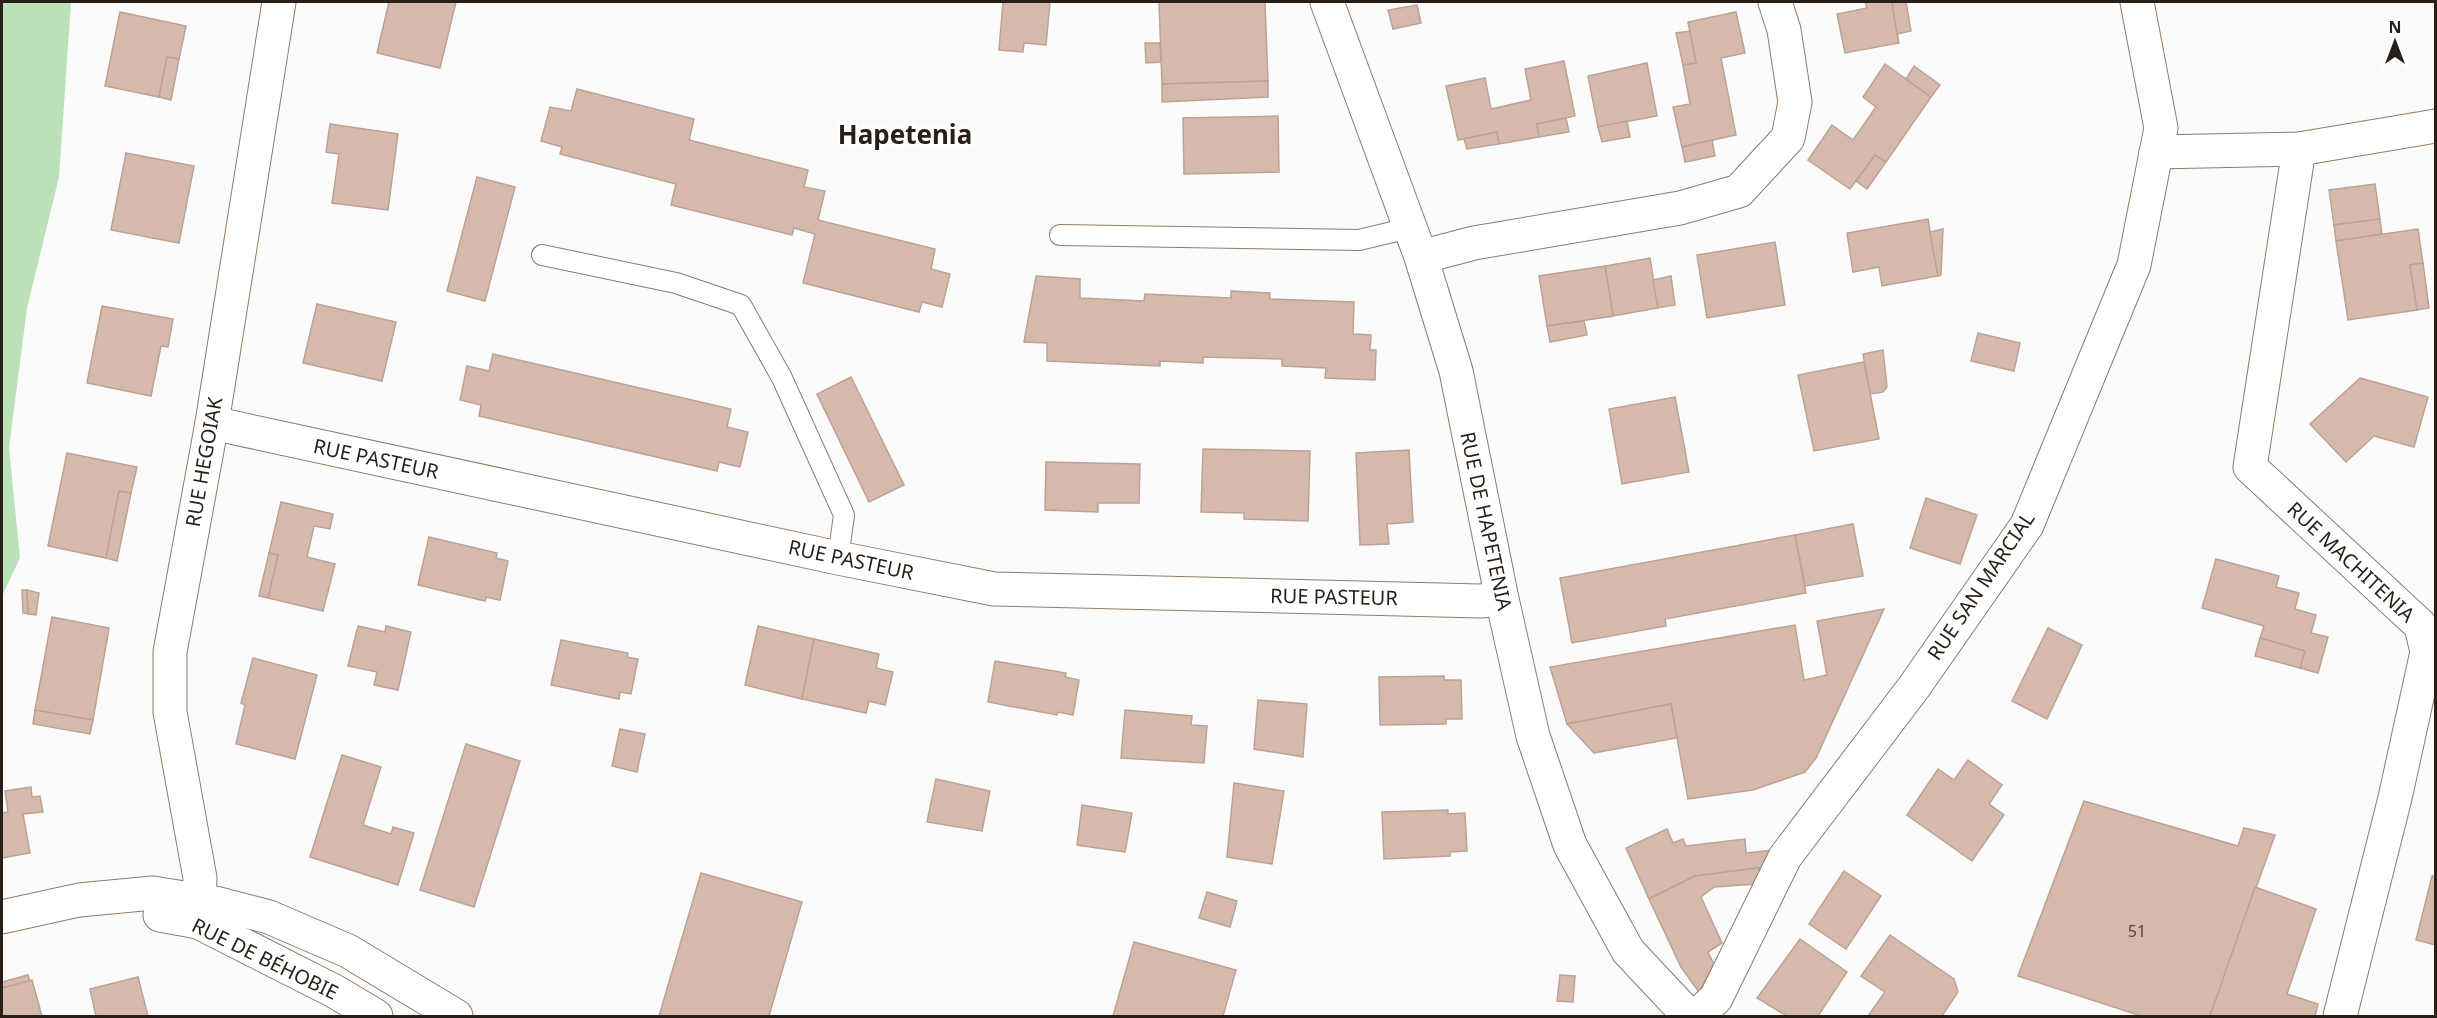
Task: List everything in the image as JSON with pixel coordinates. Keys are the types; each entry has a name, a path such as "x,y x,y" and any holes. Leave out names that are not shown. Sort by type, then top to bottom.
{"street":[{"name":"RUE HEGOIAK","path":"199,911 200,878 170,712 170,651 212,423 279,2"},
{"name":"RUE DE HAPETENIA","path":"1327,2 1415,242 1456,371 1502,599 1533,736 1570,845 1628,951 1689,1017"},
{"path":"1415,242 1474,243 1680,208 1739,192 1788,138 1795,102 1784,30 1775,2"},
{"name":"RUE SAN MARCIAL","path":"1697,1017 1716,998 1785,857 1914,687 2026,525 2134,264 2161,128 2137,2"},
{"path":"2156,152 2299,149 2436,126"},
{"name":"RUE MACHITENIA","path":"2299,149 2250,468 2421,626 2427,652 2340,1017"},
{"name":"RUE PASTEUR","path":"212,423 838,558 994,589 1471,601 1502,599"},
{"name":"RUE DE BÉHOBIE","path":"2,917 79,900 269,917 348,951 456,1017"},
{"name":"RUE DE BÉHOBIE","path":"199,911 376,1017"}],"lane":[{"path":"1060,235 1415,242"},
{"path":"542,255 676,283 741,305 782,378 844,515 838,558"}],"green space":[{"path":"2,2 71,2 59,177 27,308 9,448 20,558 2,596"}],"building":[{"path":"389,2 456,2 440,68 377,53"},
{"path":"1003,2 1050,2 1046,45 1024,43 1023,52 999,50"},
{"path":"1159,2 1265,2 1268,81 1162,84"},
{"path":"1865,2 1903,2 1892,3 1899,43 1845,53 1837,14 1867,8"},
{"path":"1906,2 1911,31 1897,34 1892,3"},
{"path":"1417,5 1421,23 1393,29 1388,10"},
{"path":"120,12 186,26 179,59 167,57 159,97 105,86"},
{"path":"1736,12 1745,53 1721,58 1736,135 1682,147 1673,107 1690,104 1683,65 1696,63 1688,22"},
{"path":"1690,31 1696,63 1683,65 1676,33"},
{"path":"1145,43 1160,43 1161,62 1146,63"},
{"path":"167,57 179,59 171,100 159,97"},
{"path":"1564,61 1575,116 1537,124 1539,137 1499,144 1497,132 1458,140 1446,86 1485,78 1491,109 1531,100 1525,69"},
{"path":"1647,63 1657,116 1598,127 1588,76"},
{"path":"1885,64 1931,97 1886,162 1875,155 1850,189 1808,160 1832,125 1853,140 1876,107 1863,97"},
{"path":"1914,66 1940,85 1931,97 1906,79"},
{"path":"1268,81 1268,97 1162,102 1162,84"},
{"path":"577,89 694,119 689,140 808,170 804,187 825,191 818,220 935,249 931,269 950,274 942,307 922,302 919,312 803,283 815,234 794,228 792,235 671,205 676,184 560,154 562,147 541,141 550,107 571,111"},
{"path":"1278,116 1279,172 1184,174 1183,118"},
{"path":"1566,118 1569,132 1539,137 1537,124"},
{"path":"1627,121 1630,137 1602,142 1598,127"},
{"path":"330,124 398,134 388,210 332,203 339,154 326,152"},
{"path":"1497,132 1499,144 1467,149 1464,139"},
{"path":"1712,140 1715,156 1685,162 1682,147"},
{"path":"126,153 194,166 179,243 111,230"},
{"path":"1875,155 1886,162 1867,189 1856,181"},
{"path":"477,177 515,187 485,301 447,291"},
{"path":"2375,184 2380,219 2334,225 2329,190"},
{"path":"1928,219 1938,276 1882,286 1879,267 1853,272 1847,233"},
{"path":"2380,219 2382,234 2336,241 2334,225"},
{"path":"1943,229 1941,275 1938,276 1930,232"},
{"path":"2418,229 2423,263 2410,265 2417,310 2348,320 2336,241"},
{"path":"1775,242 1785,305 1707,318 1697,255"},
{"path":"1650,258 1658,308 1613,316 1605,266"},
{"path":"2423,263 2429,308 2417,310 2410,265"},
{"path":"1605,266 1613,316 1547,326 1539,276"},
{"path":"1036,276 1080,279 1080,298 1144,301 1145,294 1231,298 1231,291 1270,293 1270,299 1354,302 1353,334 1371,335 1370,350 1376,350 1375,380 1325,378 1326,368 1282,366 1282,359 1203,357 1203,363 1160,361 1160,366 1047,361 1047,343 1024,342"},
{"path":"1671,276 1675,305 1658,308 1653,280"},
{"path":"317,304 396,322 382,381 303,363"},
{"path":"102,306 173,319 168,347 161,346 151,396 87,383"},
{"path":"1584,321 1587,335 1550,342 1547,326"},
{"path":"1978,333 2020,343 2014,371 1971,361"},
{"path":"1883,350 1887,387 1883,392 1870,394 1863,354"},
{"path":"493,354 731,409 727,427 748,432 740,467 719,462 717,471 479,416 481,405 460,400 467,366 489,371"},
{"path":"1864,362 1879,439 1814,451 1798,375"},
{"path":"851,377 904,485 869,502 817,394"},
{"path":"2360,378 2428,397 2414,447 2374,436 2346,462 2310,424"},
{"path":"1675,397 1689,472 1622,484 1609,409"},
{"path":"1203,449 1310,451 1308,521 1244,519 1244,513 1201,512"},
{"path":"1409,450 1413,522 1387,524 1389,544 1360,545 1356,453"},
{"path":"67,453 137,467 131,493 119,491 106,558 48,546"},
{"path":"1046,462 1140,464 1139,503 1098,503 1098,512 1045,510"},
{"path":"119,491 131,493 117,561 106,558"},
{"path":"1926,498 1977,515 1960,564 1910,548"},
{"path":"281,502 333,514 330,529 314,526 307,557 335,564 323,611 268,598 278,555 269,553"},
{"path":"1853,524 1863,576 1805,586 1795,535"},
{"path":"1795,535 1806,593 1665,619 1666,626 1572,643 1560,578"},
{"path":"429,537 497,553 496,558 508,561 500,600 486,597 485,601 418,585"},
{"path":"269,553 278,555 268,598 259,596"},
{"path":"2216,559 2279,576 2276,587 2299,593 2295,609 2316,615 2311,633 2328,637 2318,673 2300,668 2305,651 2260,638 2264,626 2202,608"},
{"path":"22,590 27,590 28,614 23,613"},
{"path":"27,590 39,593 36,615 28,614"},
{"path":"1884,609 1816,758 1805,772 1753,790 1688,799 1671,704 1567,724 1550,667 1795,625 1804,680 1827,675 1817,621"},
{"path":"52,617 109,628 93,720 35,710"},
{"path":"358,626 385,632 386,626 411,632 398,690 374,685 377,672 348,666"},
{"path":"758,626 814,639 802,699 745,685"},
{"path":"2048,628 2082,645 2047,719 2012,701"},
{"path":"2260,638 2305,651 2300,668 2255,656"},
{"path":"814,639 879,654 876,668 893,672 885,705 869,701 866,713 802,699"},
{"path":"561,640 628,653 627,657 638,659 631,694 620,692 619,699 551,685"},
{"path":"253,658 317,675 295,759 236,744 245,705 241,703"},
{"path":"995,661 1066,673 1065,677 1079,680 1073,715 1058,712 1057,715 988,702"},
{"path":"1444,676 1444,680 1461,680 1462,719 1446,719 1446,724 1380,725 1379,677"},
{"path":"1258,700 1307,704 1303,757 1254,749"},
{"path":"1671,704 1677,738 1594,753 1567,724"},
{"path":"35,710 93,720 90,734 33,724"},
{"path":"1125,710 1192,716 1191,725 1207,726 1204,763 1121,758"},
{"path":"620,729 645,734 637,772 612,766"},
{"path":"466,744 520,761 474,907 420,890"},
{"path":"342,755 381,767 363,825 391,834 393,827 414,833 398,885 310,857"},
{"path":"1968,760 2002,785 1989,804 2004,815 1972,861 1907,815 1938,769 1954,780"},
{"path":"936,779 990,791 982,831 927,822"},
{"path":"1234,783 1284,791 1272,864 1227,857"},
{"path":"31,787 32,797 40,796 43,812 23,814 30,853 2,858 2,813 8,812 5,791"},
{"path":"2084,801 2238,846 2244,828 2275,835 2210,1016 2141,1016 2018,976"},
{"path":"1082,805 1132,813 1125,852 1077,845"},
{"path":"1448,810 1448,814 1465,813 1467,851 1450,852 1450,856 1384,859 1382,812"},
{"path":"1667,829 1673,843 1683,839 1686,846 1745,839 1746,853 1775,850 1766,867 1695,876 1649,899 1626,848"},
{"path":"1766,867 1757,884 1714,887 1701,897 1722,943 1708,952 1714,964 1699,992 1681,967 1649,899 1695,876"},
{"path":"1844,871 1881,896 1846,949 1809,924"},
{"path":"701,873 802,902 769,1016 659,1016"},
{"path":"2432,876 2436,876 2436,945 2416,940"},
{"path":"2255,887 2316,909 2287,994 2318,1004 2315,1016 2210,1016"},
{"path":"1207,892 1237,901 1230,927 1199,918"},
{"path":"1890,935 1954,979 1958,992 1942,1016 1868,1016 1885,992 1861,976"},
{"path":"1800,939 1847,972 1818,1016 1787,1016 1757,998"},
{"path":"1134,942 1236,970 1223,1016 1113,1016"},
{"path":"28,975 30,981 2,988 2,982"},
{"path":"1560,975 1575,976 1573,1002 1557,1001"},
{"path":"138,977 148,1016 96,1016 90,989"},
{"path":"32,980 42,1016 2,1016 2,988"}],"district":[{"name":"Hapetenia","path":"905,135"}]}
